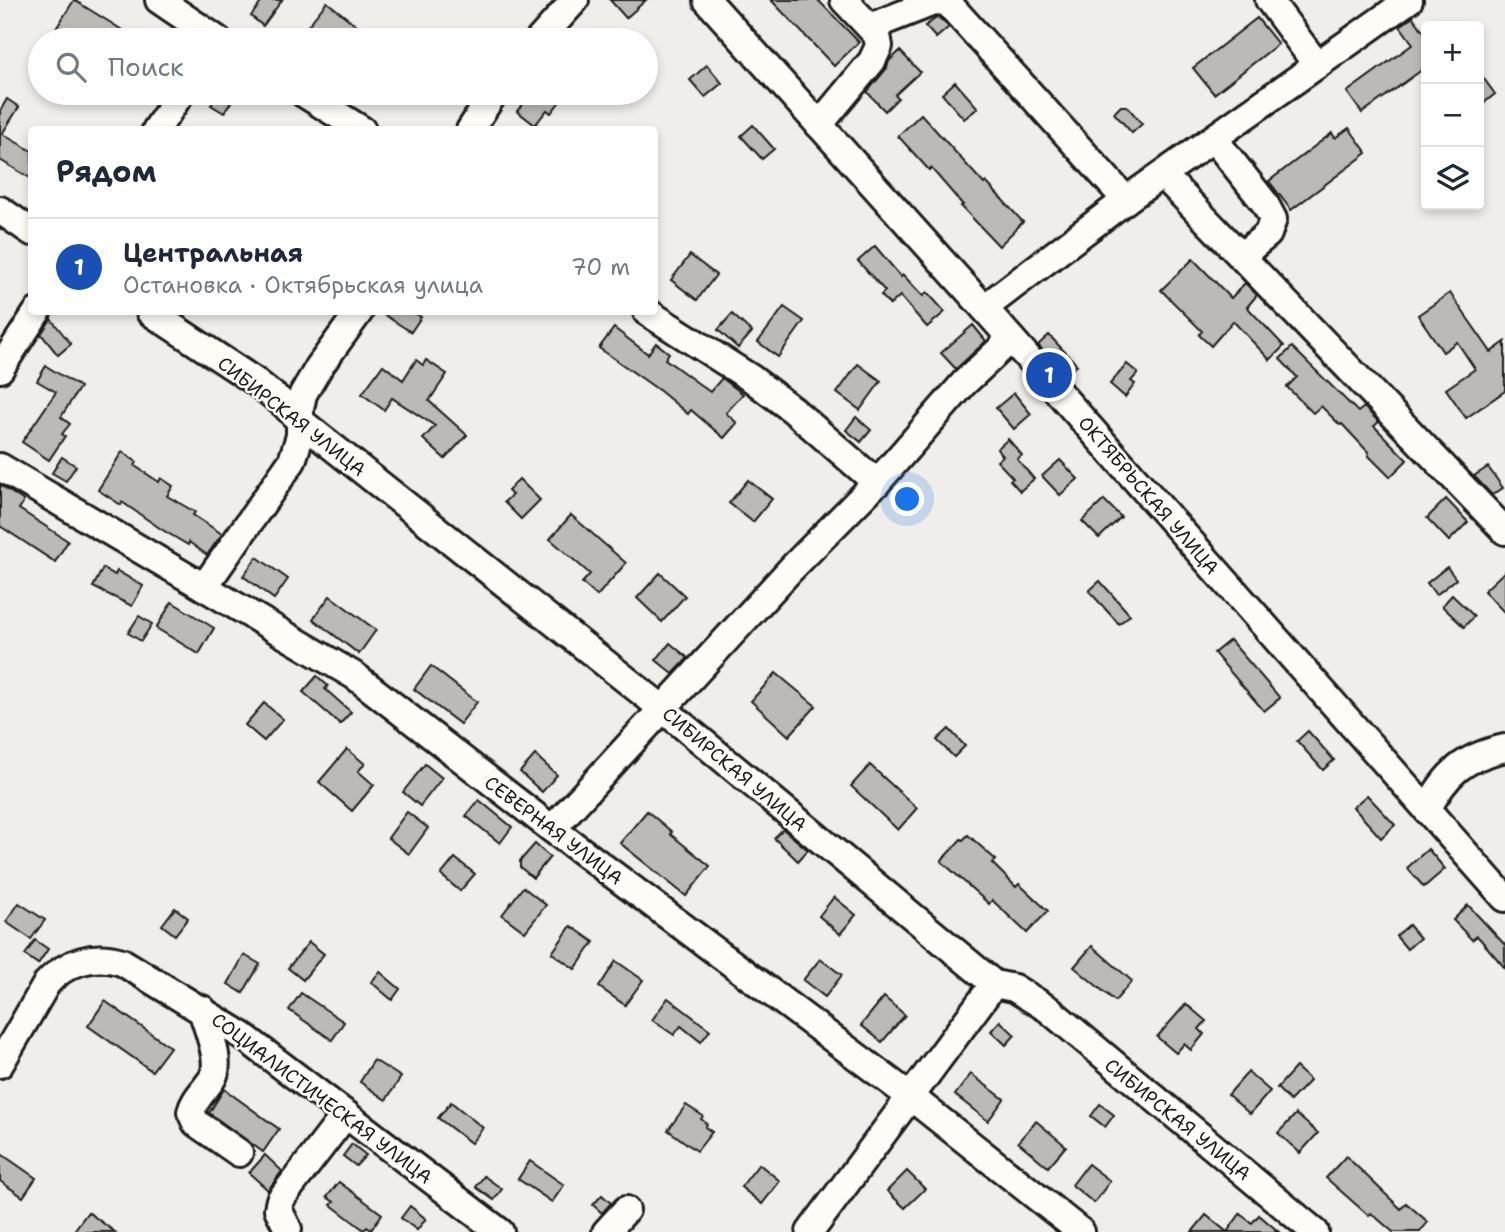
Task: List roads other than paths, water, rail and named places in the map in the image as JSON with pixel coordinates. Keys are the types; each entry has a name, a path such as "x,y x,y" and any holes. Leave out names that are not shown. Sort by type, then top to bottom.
{"street":[{"path":"159,0 200,28"},
{"path":"550,28 575,0"},
{"name":"ОКТЯБРЬСКАЯ УЛИЦА","path":"707,0 984,308 1505,898"},
{"path":"819,125 877,52 879,40 844,0"},
{"path":"1269,0 1317,65"},
{"path":"984,308 1126,200 1409,0"},
{"path":"870,27 936,1 951,5 1126,200"},
{"path":"159,126 173,105"},
{"path":"322,105 356,126"},
{"path":"473,126 486,105"},
{"path":"1214,139 1264,202 1273,219 1268,234 1241,256"},
{"path":"1163,175 1505,531"},
{"path":"0,210 28,229"},
{"path":"0,369 35,315"},
{"name":"СИБИРСКАЯ УЛИЦА","path":"155,315 256,382 300,421 663,709 994,984 1014,988 1048,1009 1315,1232"},
{"path":"204,587 292,461 300,436 303,394 357,315"},
{"path":"652,315 752,379 793,410 877,483"},
{"path":"552,829 791,569 877,483 964,383 1011,339"},
{"name":"СЕВЕРНАЯ УЛИЦА","path":"0,468 355,676 552,829 911,1097 1081,1232"},
{"path":"1427,810 1439,788 1460,766 1488,752 1505,748"},
{"name":"СОЦИАЛИСТИЧЕСКАЯ УЛИЦА","path":"0,1064 54,975 75,963 100,958 122,962 202,1009 285,1066 500,1232"},
{"path":"810,1232 994,984"},
{"path":"202,1009 217,1064 214,1077 196,1100 191,1112 196,1123 239,1153"},
{"path":"288,1229 278,1209 280,1200 346,1114"},
{"path":"607,1232 626,1210"}],"place":[{"name":"Центральная","path":"1049,375"}]}
